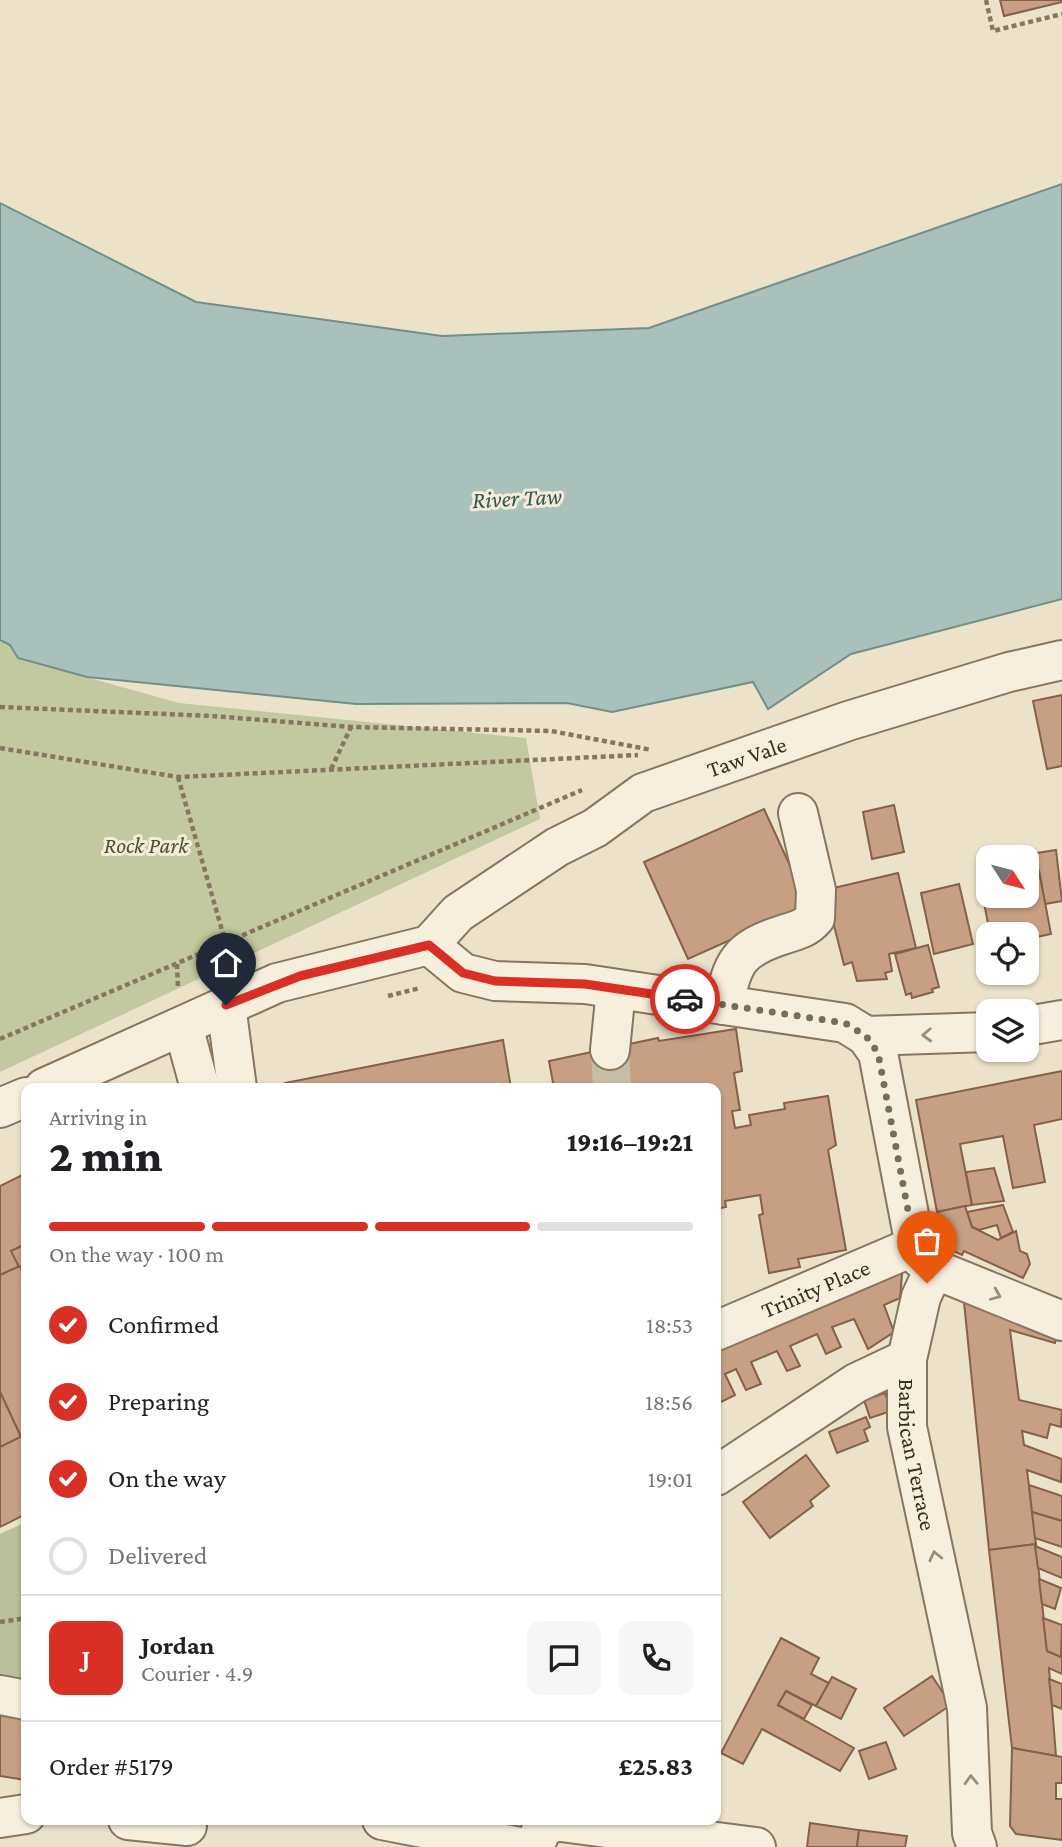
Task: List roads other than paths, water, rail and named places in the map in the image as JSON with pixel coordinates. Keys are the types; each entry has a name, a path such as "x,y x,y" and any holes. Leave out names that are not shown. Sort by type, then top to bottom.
{"street":[{"name":"Taw Vale","path":"429,945 458,913 557,847 595,828 643,793 848,721 1009,671 1062,660"},
{"path":"724,1004 730,971 741,957 754,946 805,928 815,918 816,890 798,813"},
{"path":"55,1083 226,1005 300,976 429,945 463,973 495,981 585,984 845,1023 866,1036 878,1053 924,1258 1062,1321"},
{"path":"610,1050 616,989"},
{"path":"226,1005 236,1083"},
{"path":"1039,1024 1062,1020"},
{"path":"183,1026 199,1083"},
{"path":"866,1036 976,1032"},
{"path":"0,1108 21,1099"},
{"name":"Trinity Place","path":"721,1329 924,1258"},
{"name":"Barbican Terrace","path":"924,1258 921,1297 907,1359 907,1427 967,1708 972,1833 977,1847"},
{"path":"721,1473 856,1382 907,1359"},
{"path":"0,1695 21,1699"},
{"path":"0,1818 21,1815"},
{"path":"154,1825 186,1831"},
{"path":"408,1825 520,1847"},
{"path":"534,1847 541,1831 548,1825"},
{"path":"584,1825 756,1847"}],"water":[{"name":"River Taw","path":"1062,184 1062,599 851,654 768,709 753,682 612,712 567,703 356,704 87,677 18,658 10,645 0,640 0,203 196,302 442,336 649,328"}],"tunnel":[{"path":"610,1050 612,1083"}],"park label":[{"name":"Rock Park","path":"146,845"}]}
